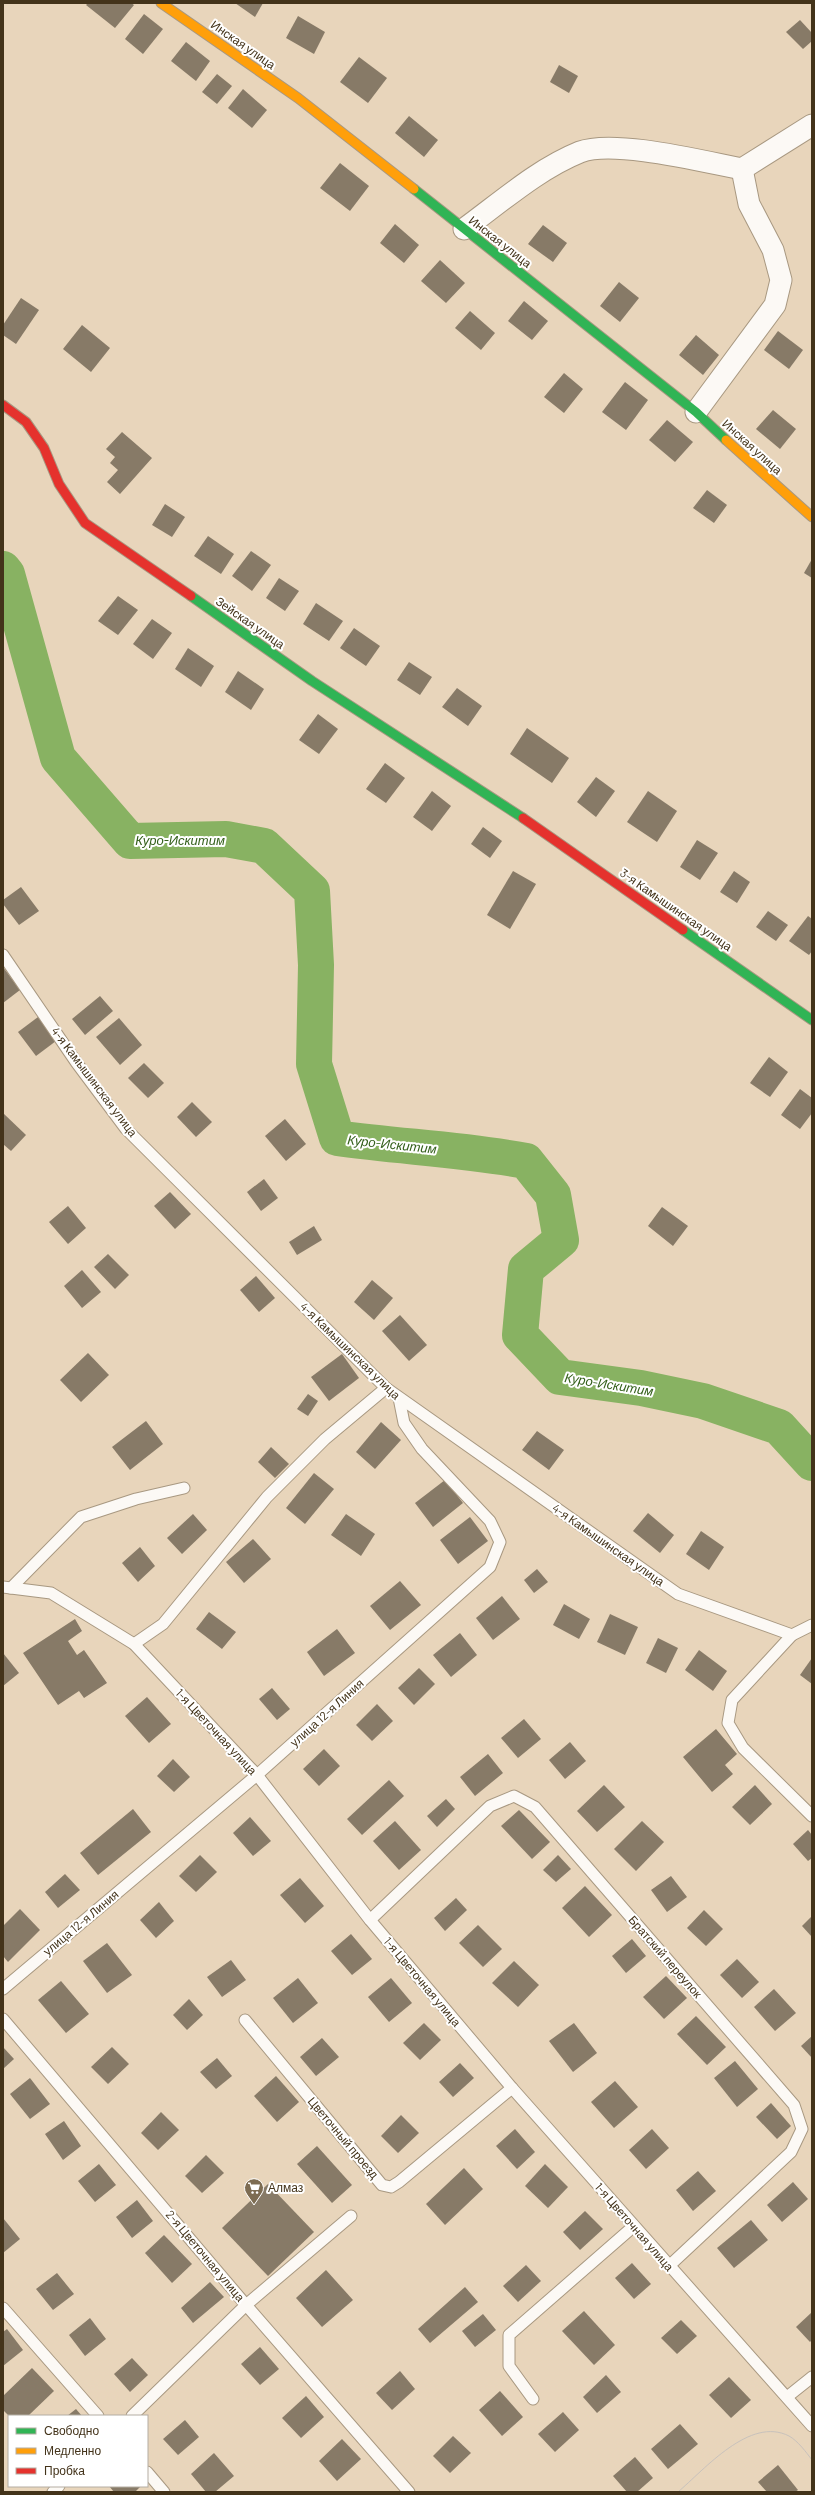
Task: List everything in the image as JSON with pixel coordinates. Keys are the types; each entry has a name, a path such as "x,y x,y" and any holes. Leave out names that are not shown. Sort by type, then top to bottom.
{"street":[{"name":"Инская улица","path":"161,3 298,98 696,412 812,517"},
{"path":"464,229 543,171 581,151 620,148 742,169 812,125"},
{"path":"696,412 775,305 781,280 773,250 749,204 742,169"},
{"name":"Зейская улица","path":"3,405 26,422 44,448 59,484 85,523 312,681 526,820"},
{"name":"3-я Камышинская улица","path":"526,820 812,1020"}],"lane":[{"name":"4-я Камышинская улица","path":"3,955 76,1062 126,1129 386,1388 678,1594 792,1635"},
{"path":"134,1644 163,1624 267,1497 325,1439 386,1388"},
{"name":"улица 12-я Линия","path":"3,1989 257,1775 490,1567 500,1542 490,1521 422,1449 404,1423 399,1398"},
{"path":"7,1587 81,1517 136,1499 184,1488"},
{"name":"1-я Цветочная улица","path":"7,1587 50,1594 134,1644 257,1775 370,1920 512,2088 812,2426"},
{"path":"812,1625 792,1635 732,1700 728,1723 743,1748 812,1816"},
{"name":"Братский переулок","path":"370,1920 490,1806 514,1796 535,1807 794,2105 802,2129 791,2152 669,2266"},
{"name":"2-я Цветочная улица","path":"3,2018 246,2305 409,2492"},
{"name":"Цветочный проезд","path":"245,2020 382,2185 391,2186 399,2182 512,2088"},
{"path":"133,2415 246,2305 351,2216"},
{"path":"533,2399 509,2366 509,2335 634,2226"},
{"path":"3,2308 97,2415"},
{"path":"787,2397 812,2377"},
{"path":"148,2473 164,2492"}],"building":[{"path":"88,3 131,3 134,5 115,28 86,5"},
{"path":"235,3 263,3 255,17"},
{"path":"144,14 163,29 143,54 125,39"},
{"path":"298,16 325,32 314,54 286,38"},
{"path":"800,20 812,33 812,41 803,49 786,32"},
{"path":"186,42 210,61 196,81 171,61"},
{"path":"359,57 387,78 368,103 340,82"},
{"path":"559,65 578,76 569,93 550,82"},
{"path":"217,74 232,86 217,104 202,92"},
{"path":"243,89 267,110 252,128 228,108"},
{"path":"409,116 438,140 424,157 395,133"},
{"path":"340,163 369,186 350,211 320,188"},
{"path":"395,224 419,245 404,263 380,243"},
{"path":"543,225 567,243 553,262 528,244"},
{"path":"440,260 465,283 446,303 421,281"},
{"path":"619,282 639,298 620,322 600,306"},
{"path":"21,298 39,310 16,344 3,335 3,325"},
{"path":"524,301 548,321 532,340 508,321"},
{"path":"470,311 495,333 481,350 455,328"},
{"path":"82,325 110,348 91,372 63,349"},
{"path":"778,331 803,350 789,369 764,350"},
{"path":"696,335 719,355 703,375 679,355"},
{"path":"564,373 583,389 564,413 544,397"},
{"path":"625,382 648,400 626,430 602,412"},
{"path":"773,410 796,429 780,449 756,429"},
{"path":"667,420 693,442 675,462 649,440"},
{"path":"122,432 152,458 120,494 107,482 118,470 110,463 115,457 106,449"},
{"path":"707,490 727,505 714,523 693,508"},
{"path":"165,504 185,517 172,537 152,525"},
{"path":"208,536 234,554 221,574 194,556"},
{"path":"251,551 271,565 252,591 232,576"},
{"path":"812,559 812,578 804,573"},
{"path":"279,578 299,591 285,611 266,598"},
{"path":"118,596 138,610 118,635 98,621"},
{"path":"316,603 343,621 329,641 303,624"},
{"path":"152,619 172,633 153,659 133,644"},
{"path":"354,628 380,646 366,666 340,648"},
{"path":"188,648 214,666 201,687 175,669"},
{"path":"409,662 432,677 420,695 397,680"},
{"path":"238,671 264,689 251,710 225,692"},
{"path":"457,688 482,706 468,726 442,707"},
{"path":"318,714 338,729 319,754 299,740"},
{"path":"527,728 569,758 552,783 510,754"},
{"path":"385,763 405,778 386,803 366,789"},
{"path":"596,777 615,791 596,817 577,802"},
{"path":"432,791 451,806 432,831 413,817"},
{"path":"648,791 677,811 657,842 627,822"},
{"path":"483,827 502,841 490,858 471,844"},
{"path":"697,840 718,853 700,880 680,867"},
{"path":"513,871 536,884 510,929 487,915"},
{"path":"734,871 750,882 737,903 720,892"},
{"path":"21,887 39,911 19,925 3,904 3,900"},
{"path":"768,911 788,925 776,941 756,927"},
{"path":"808,916 812,919 812,951 809,955 789,941"},
{"path":"3,967 20,990 3,1003"},
{"path":"100,996 113,1011 85,1035 72,1019"},
{"path":"38,1017 56,1041 36,1056 18,1032"},
{"path":"119,1018 142,1045 120,1065 96,1037"},
{"path":"769,1057 788,1072 770,1097 750,1083"},
{"path":"144,1063 164,1083 148,1098 128,1078"},
{"path":"800,1089 812,1098 812,1113 800,1129 781,1115"},
{"path":"192,1102 212,1122 196,1137 177,1117"},
{"path":"3,1113 26,1135 11,1151 3,1144"},
{"path":"285,1119 306,1144 286,1161 265,1136"},
{"path":"264,1179 278,1198 261,1211 247,1192"},
{"path":"170,1192 191,1214 175,1229 154,1206"},
{"path":"68,1206 86,1228 68,1244 49,1222"},
{"path":"662,1207 688,1226 673,1246 648,1226"},
{"path":"314,1226 322,1240 297,1255 289,1242"},
{"path":"108,1254 129,1275 115,1289 94,1267"},
{"path":"82,1270 101,1292 82,1308 64,1286"},
{"path":"256,1276 275,1298 259,1312 240,1290"},
{"path":"372,1280 393,1298 374,1320 354,1302"},
{"path":"400,1315 427,1345 409,1361 382,1331"},
{"path":"88,1353 109,1375 81,1402 60,1380"},
{"path":"342,1354 359,1378 329,1401 311,1377"},
{"path":"308,1394 318,1401 308,1416 297,1409"},
{"path":"146,1421 163,1444 130,1470 112,1447"},
{"path":"381,1422 401,1440 375,1469 356,1452"},
{"path":"537,1431 564,1450 549,1470 522,1450"},
{"path":"271,1447 289,1464 275,1478 258,1462"},
{"path":"314,1473 334,1489 305,1524 286,1508"},
{"path":"445,1480 463,1503 433,1527 415,1503"},
{"path":"648,1513 674,1535 660,1553 633,1531"},
{"path":"193,1514 207,1530 182,1554 167,1538"},
{"path":"346,1514 375,1534 361,1556 331,1535"},
{"path":"470,1517 488,1541 458,1564 440,1540"},
{"path":"701,1531 724,1547 709,1570 686,1554"},
{"path":"253,1539 271,1559 244,1583 226,1562"},
{"path":"140,1547 155,1566 138,1582 122,1563"},
{"path":"537,1569 548,1582 534,1593 524,1580"},
{"path":"400,1581 421,1605 390,1630 370,1606"},
{"path":"502,1596 520,1619 493,1640 476,1618"},
{"path":"564,1604 590,1619 579,1639 553,1625"},
{"path":"209,1612 236,1632 222,1649 196,1629"},
{"path":"610,1614 638,1627 625,1655 597,1642"},
{"path":"75,1619 82,1631 68,1641 77,1655 84,1650 107,1683 84,1698 79,1691 58,1705 23,1653"},
{"path":"337,1629 355,1653 324,1676 307,1652"},
{"path":"460,1633 477,1655 451,1677 433,1655"},
{"path":"658,1638 678,1648 666,1673 646,1663"},
{"path":"699,1650 727,1671 713,1691 685,1670"},
{"path":"3,1653 19,1673 3,1686"},
{"path":"812,1658 812,1684 800,1675"},
{"path":"419,1668 435,1684 414,1705 398,1688"},
{"path":"272,1688 290,1709 277,1720 259,1699"},
{"path":"147,1697 171,1724 149,1743 125,1716"},
{"path":"377,1704 393,1721 372,1741 356,1725"},
{"path":"524,1719 541,1739 518,1758 501,1738"},
{"path":"716,1729 737,1754 725,1765 733,1774 712,1792 683,1757"},
{"path":"570,1742 586,1761 565,1779 549,1760"},
{"path":"324,1749 340,1766 319,1786 303,1769"},
{"path":"488,1754 503,1773 475,1796 460,1777"},
{"path":"173,1759 190,1777 174,1792 157,1776"},
{"path":"389,1780 404,1796 362,1835 347,1819"},
{"path":"604,1785 625,1807 597,1832 577,1811"},
{"path":"755,1785 772,1804 750,1825 732,1807"},
{"path":"446,1799 455,1809 437,1827 427,1816"},
{"path":"133,1809 151,1832 98,1875 80,1853"},
{"path":"519,1810 550,1842 532,1859 501,1826"},
{"path":"250,1817 271,1841 253,1856 233,1833"},
{"path":"395,1821 421,1850 399,1870 373,1841"},
{"path":"642,1821 664,1842 636,1871 614,1849"},
{"path":"808,1830 812,1835 812,1858 808,1861 793,1844"},
{"path":"200,1855 217,1872 196,1892 179,1876"},
{"path":"558,1855 571,1869 556,1882 543,1870"},
{"path":"65,1874 80,1890 58,1908 45,1892"},
{"path":"671,1876 687,1897 667,1912 651,1890"},
{"path":"300,1878 324,1906 305,1923 280,1895"},
{"path":"585,1886 612,1915 589,1937 562,1908"},
{"path":"456,1898 467,1910 445,1931 434,1918"},
{"path":"159,1902 174,1921 156,1938 140,1920"},
{"path":"20,1909 40,1930 8,1962 3,1956 3,1926"},
{"path":"704,1910 723,1929 706,1946 687,1928"},
{"path":"812,1916 812,1937 802,1926"},
{"path":"478,1925 502,1949 483,1967 459,1943"},
{"path":"351,1934 372,1959 352,1975 331,1951"},
{"path":"632,1939 646,1956 626,1973 612,1956"},
{"path":"107,1943 132,1975 107,1993 83,1961"},
{"path":"737,1959 759,1982 742,1998 720,1975"},
{"path":"231,1960 246,1980 222,1997 207,1977"},
{"path":"514,1961 539,1985 518,2007 492,1983"},
{"path":"666,1976 687,1998 664,2019 643,1997"},
{"path":"298,1978 318,2003 293,2023 273,1998"},
{"path":"391,1978 412,2003 389,2022 368,1997"},
{"path":"61,1981 89,2014 66,2033 38,2000"},
{"path":"774,1989 796,2013 775,2031 754,2007"},
{"path":"189,1999 203,2015 187,2030 173,2015"},
{"path":"696,2016 726,2047 707,2065 677,2034"},
{"path":"424,2023 441,2040 420,2060 403,2043"},
{"path":"574,2023 597,2053 573,2072 549,2041"},
{"path":"812,2036 812,2058 801,2046"},
{"path":"322,2038 339,2057 316,2076 300,2057"},
{"path":"3,2047 14,2059 3,2069"},
{"path":"112,2047 129,2064 108,2084 91,2067"},
{"path":"217,2058 232,2076 216,2089 200,2072"},
{"path":"735,2061 758,2089 737,2107 714,2078"},
{"path":"460,2063 474,2078 453,2097 439,2082"},
{"path":"276,2076 299,2102 277,2122 254,2096"},
{"path":"30,2078 50,2104 30,2119 10,2094"},
{"path":"615,2081 638,2107 614,2128 591,2102"},
{"path":"771,2103 791,2126 777,2139 756,2117"},
{"path":"161,2112 179,2130 158,2150 141,2133"},
{"path":"401,2115 419,2133 398,2153 381,2136"},
{"path":"64,2121 81,2146 63,2160 45,2134"},
{"path":"515,2129 535,2152 517,2169 496,2146"},
{"path":"652,2129 669,2148 646,2169 629,2150"},
{"path":"317,2146 352,2185 332,2203 297,2164"},
{"path":"206,2155 224,2173 202,2193 185,2176"},
{"path":"99,2164 116,2185 95,2202 78,2181"},
{"path":"545,2164 568,2187 548,2208 525,2186"},
{"path":"464,2168 483,2189 445,2225 426,2204"},
{"path":"698,2171 716,2191 693,2211 676,2190"},
{"path":"793,2182 808,2199 782,2222 767,2205"},
{"path":"268,2184 314,2232 268,2276 222,2228"},
{"path":"137,2200 153,2221 132,2238 116,2217"},
{"path":"585,2211 603,2229 580,2250 563,2232"},
{"path":"3,2218 20,2239 3,2253"},
{"path":"751,2220 768,2240 734,2268 717,2248"},
{"path":"164,2235 192,2264 172,2283 145,2253"},
{"path":"632,2263 651,2284 634,2299 615,2278"},
{"path":"526,2265 541,2281 518,2302 503,2286"},
{"path":"326,2270 353,2300 322,2327 296,2298"},
{"path":"57,2273 74,2294 53,2310 36,2289"},
{"path":"210,2282 224,2297 193,2323 181,2308"},
{"path":"465,2287 478,2302 430,2343 418,2329"},
{"path":"584,2311 615,2345 594,2365 562,2331"},
{"path":"812,2312 812,2340 810,2342 796,2327"},
{"path":"483,2314 496,2330 475,2347 462,2331"},
{"path":"90,2318 106,2339 85,2356 69,2335"},
{"path":"681,2320 697,2336 677,2354 661,2338"},
{"path":"7,2329 23,2350 3,2366 3,2332"},
{"path":"260,2347 279,2369 260,2385 241,2364"},
{"path":"132,2358 148,2375 130,2392 114,2374"},
{"path":"32,2368 54,2391 29,2415 8,2415 3,2410 3,2396"},
{"path":"400,2371 415,2389 392,2410 376,2393"},
{"path":"606,2375 621,2392 597,2413 583,2397"},
{"path":"729,2377 751,2400 731,2418 709,2395"},
{"path":"500,2391 523,2417 502,2436 479,2410"},
{"path":"306,2396 324,2417 301,2438 282,2418"},
{"path":"76,2409 81,2415 68,2415"},
{"path":"563,2412 579,2430 555,2452 538,2434"},
{"path":"185,2420 199,2437 178,2455 163,2439"},
{"path":"680,2424 698,2444 668,2469 651,2449"},
{"path":"453,2436 471,2453 450,2473 433,2456"},
{"path":"342,2439 361,2459 337,2481 319,2461"},
{"path":"214,2453 234,2476 215,2492 206,2492 191,2474"},
{"path":"635,2457 653,2478 637,2492 627,2492 613,2476"},
{"path":"778,2465 798,2490 795,2492 767,2492 758,2482"},
{"path":"110,2487 140,2487 135,2492 114,2492"}],"waterway":[{"name":"Куро-Искитим","path":"3,569 7,574 58,758 130,841 226,839 264,846 312,891 316,965 314,1064 337,1138 455,1151 526,1161 553,1195 561,1240 526,1269 520,1335 560,1377 641,1388 703,1401 779,1427 812,1463"}],"tram line":[{"path":"678,2492 729,2448 744,2439 759,2433 774,2432 789,2436 799,2444 812,2460"}],"traffic: fast":[{"path":"414,189 696,412 726,440"},
{"path":"191,596 312,681 523,818"},
{"path":"683,930 812,1020"}],"traffic: slow":[{"path":"161,3 298,98 414,189"},
{"path":"726,440 812,517"}],"traffic: jam":[{"path":"3,405 26,422 44,448 59,484 85,523 191,596"},
{"path":"523,818 683,930"}],"place":[{"name":"Алмаз","path":"254,2205"}]}
